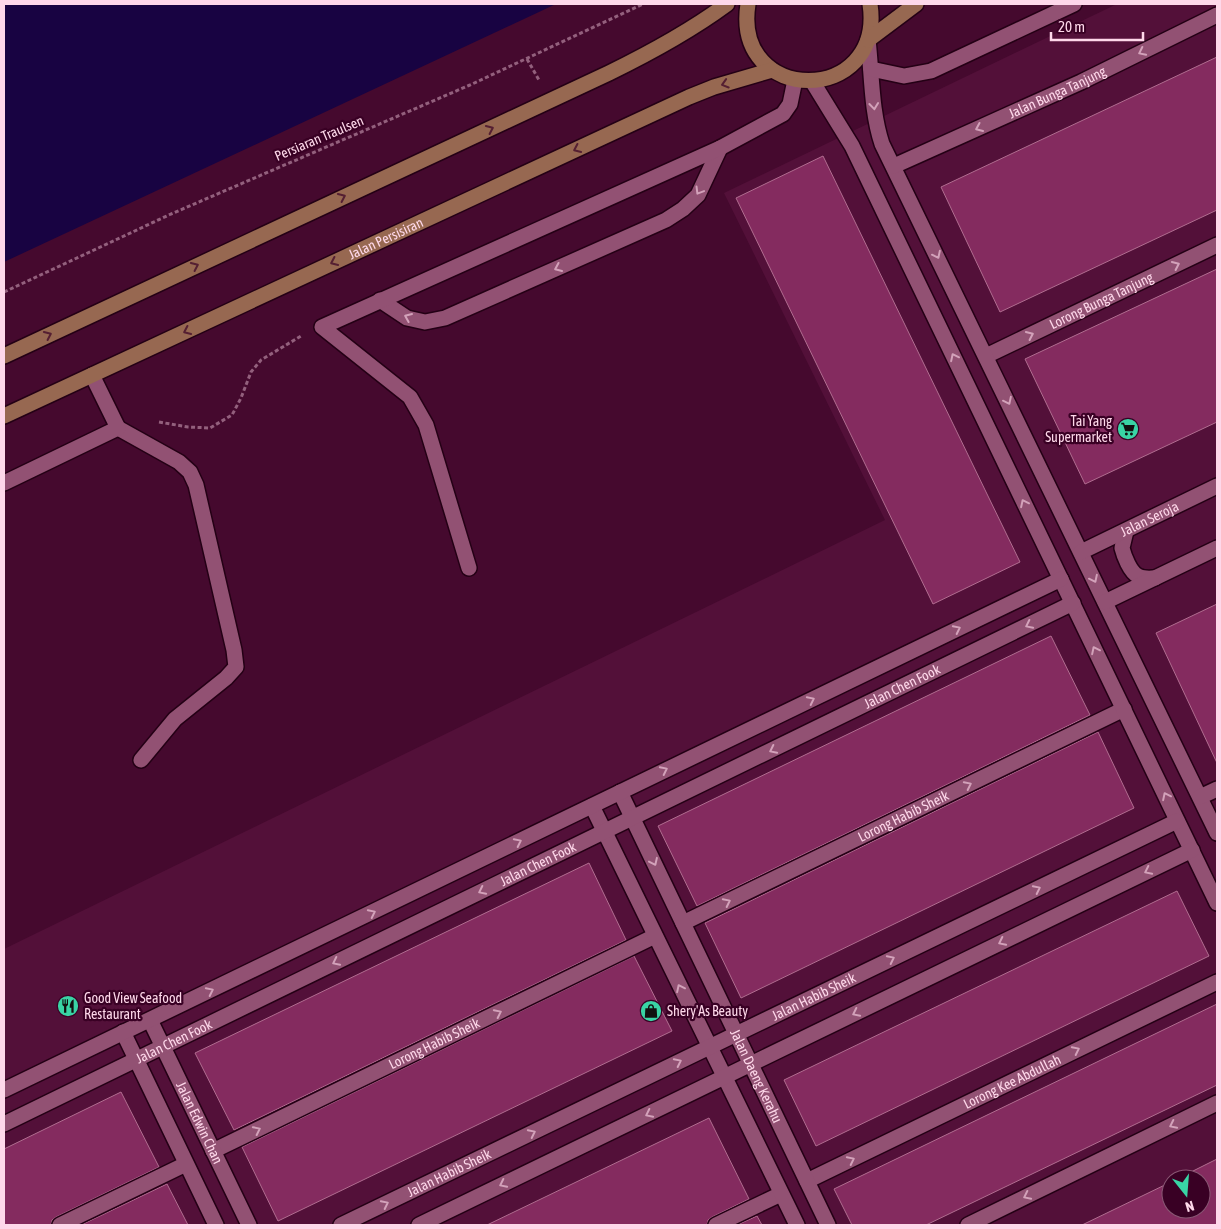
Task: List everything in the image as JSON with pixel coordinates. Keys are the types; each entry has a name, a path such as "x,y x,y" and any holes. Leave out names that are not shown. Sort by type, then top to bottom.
{"street":[{"path":"4,356 618,69 662,47 703,22 727,4"},
{"path":"748,4 746,18 749,38 758,56 772,70 794,80 812,81 830,78 847,69 860,56 868,40 872,19 870,4"},
{"path":"868,40 916,4"},
{"path":"871,69 904,76 930,71 1074,4"},
{"name":"Jalan Bunga Tanjung","path":"894,166 1080,82 1217,15"},
{"path":"868,40 877,128 882,144 1217,833"},
{"name":"Jalan Persisiran","path":"4,416 689,97 714,87 772,70"},
{"path":"469,568 426,425 410,397 322,327 720,148 783,114 790,104 794,80"},
{"path":"812,81 852,146 1217,903"},
{"path":"380,300 407,318 425,322 445,318 657,224 684,209 698,195 720,148"},
{"name":"Lorong Bunga Tanjung","path":"986,356 1217,246"},
{"path":"92,375 118,428 179,462 190,472 198,494 234,650 236,667 226,678 175,719 141,760"},
{"path":"4,483 118,428"},
{"name":"Jalan Seroja","path":"1081,552 1217,486"},
{"path":"1126,531 1122,548 1134,572 1138,576 1155,578"},
{"path":"1105,602 1217,548"},
{"name":"Jalan Chen Fook","path":"4,1090 1061,579"},
{"name":"Jalan Chen Fook","path":"4,1124 1073,604"},
{"name":"Lorong Habib Sheik","path":"683,923 1124,709"},
{"path":"1200,797 1217,789"},
{"name":"Jalan Daeng Kerahu","path":"620,792 828,1225"},
{"path":"592,806 797,1225"},
{"name":"Jalan Habib Sheik","path":"342,1225 1178,821"},
{"path":"419,1225 1192,850"},
{"name":"Lorong Habib Sheik","path":"213,1151 656,936"},
{"name":"Lorong Kee Abdullah","path":"807,1181 1217,982"},
{"name":"Jalan Edwin Chan","path":"150,1020 249,1225"},
{"path":"123,1032 216,1225"},
{"path":"968,1225 1217,1103"},
{"path":"60,1225 186,1164"},
{"path":"716,1225 781,1194"}],"path":[{"name":"Persiaran Traulsen","path":"4,292 171,214 461,89 643,4"},
{"path":"527,59 542,86"},
{"path":"155,422 210,428 232,415 242,398 252,372 261,360 295,338 322,327"}],"shaded area":[{"path":"4,4 556,4 4,262"},
{"path":"1117,4 1217,4 1217,1159 1197,1169 1161,1169 1161,1187 1082,1225 4,1225 4,949 885,520 724,193"}],"building":[{"path":"1217,57 1217,210 1000,312 941,187"},
{"path":"823,156 1020,562 933,604 736,198"},
{"path":"1217,269 1217,422 1085,484 1025,359"},
{"path":"1217,604 1217,763 1156,633"},
{"path":"1051,636 1090,715 697,906 658,826"},
{"path":"1098,732 1134,808 741,998 705,923"},
{"path":"589,863 626,940 234,1130 195,1053"},
{"path":"1177,891 1209,956 816,1146 784,1080"},
{"path":"634,956 672,1031 278,1221 242,1147"},
{"path":"1217,1004 1217,1085 926,1225 852,1225 834,1189"},
{"path":"121,1092 159,1167 56,1217 52,1220 51,1225 4,1225 4,1149"},
{"path":"709,1118 749,1199 712,1217 708,1220 707,1225 487,1225"},
{"path":"1217,1159 1217,1225 1082,1225 1161,1187 1161,1219 1211,1219 1211,1169 1197,1169"},
{"path":"167,1184 188,1225 81,1225"},
{"path":"757,1216 762,1225 737,1225"}],"place":[{"name":"Tai Yang Supermarket","path":"1128,429"},
{"name":"Good View Seafood Restaurant","path":"68,1006"},
{"name":"Shery'As Beauty","path":"651,1011"}]}
